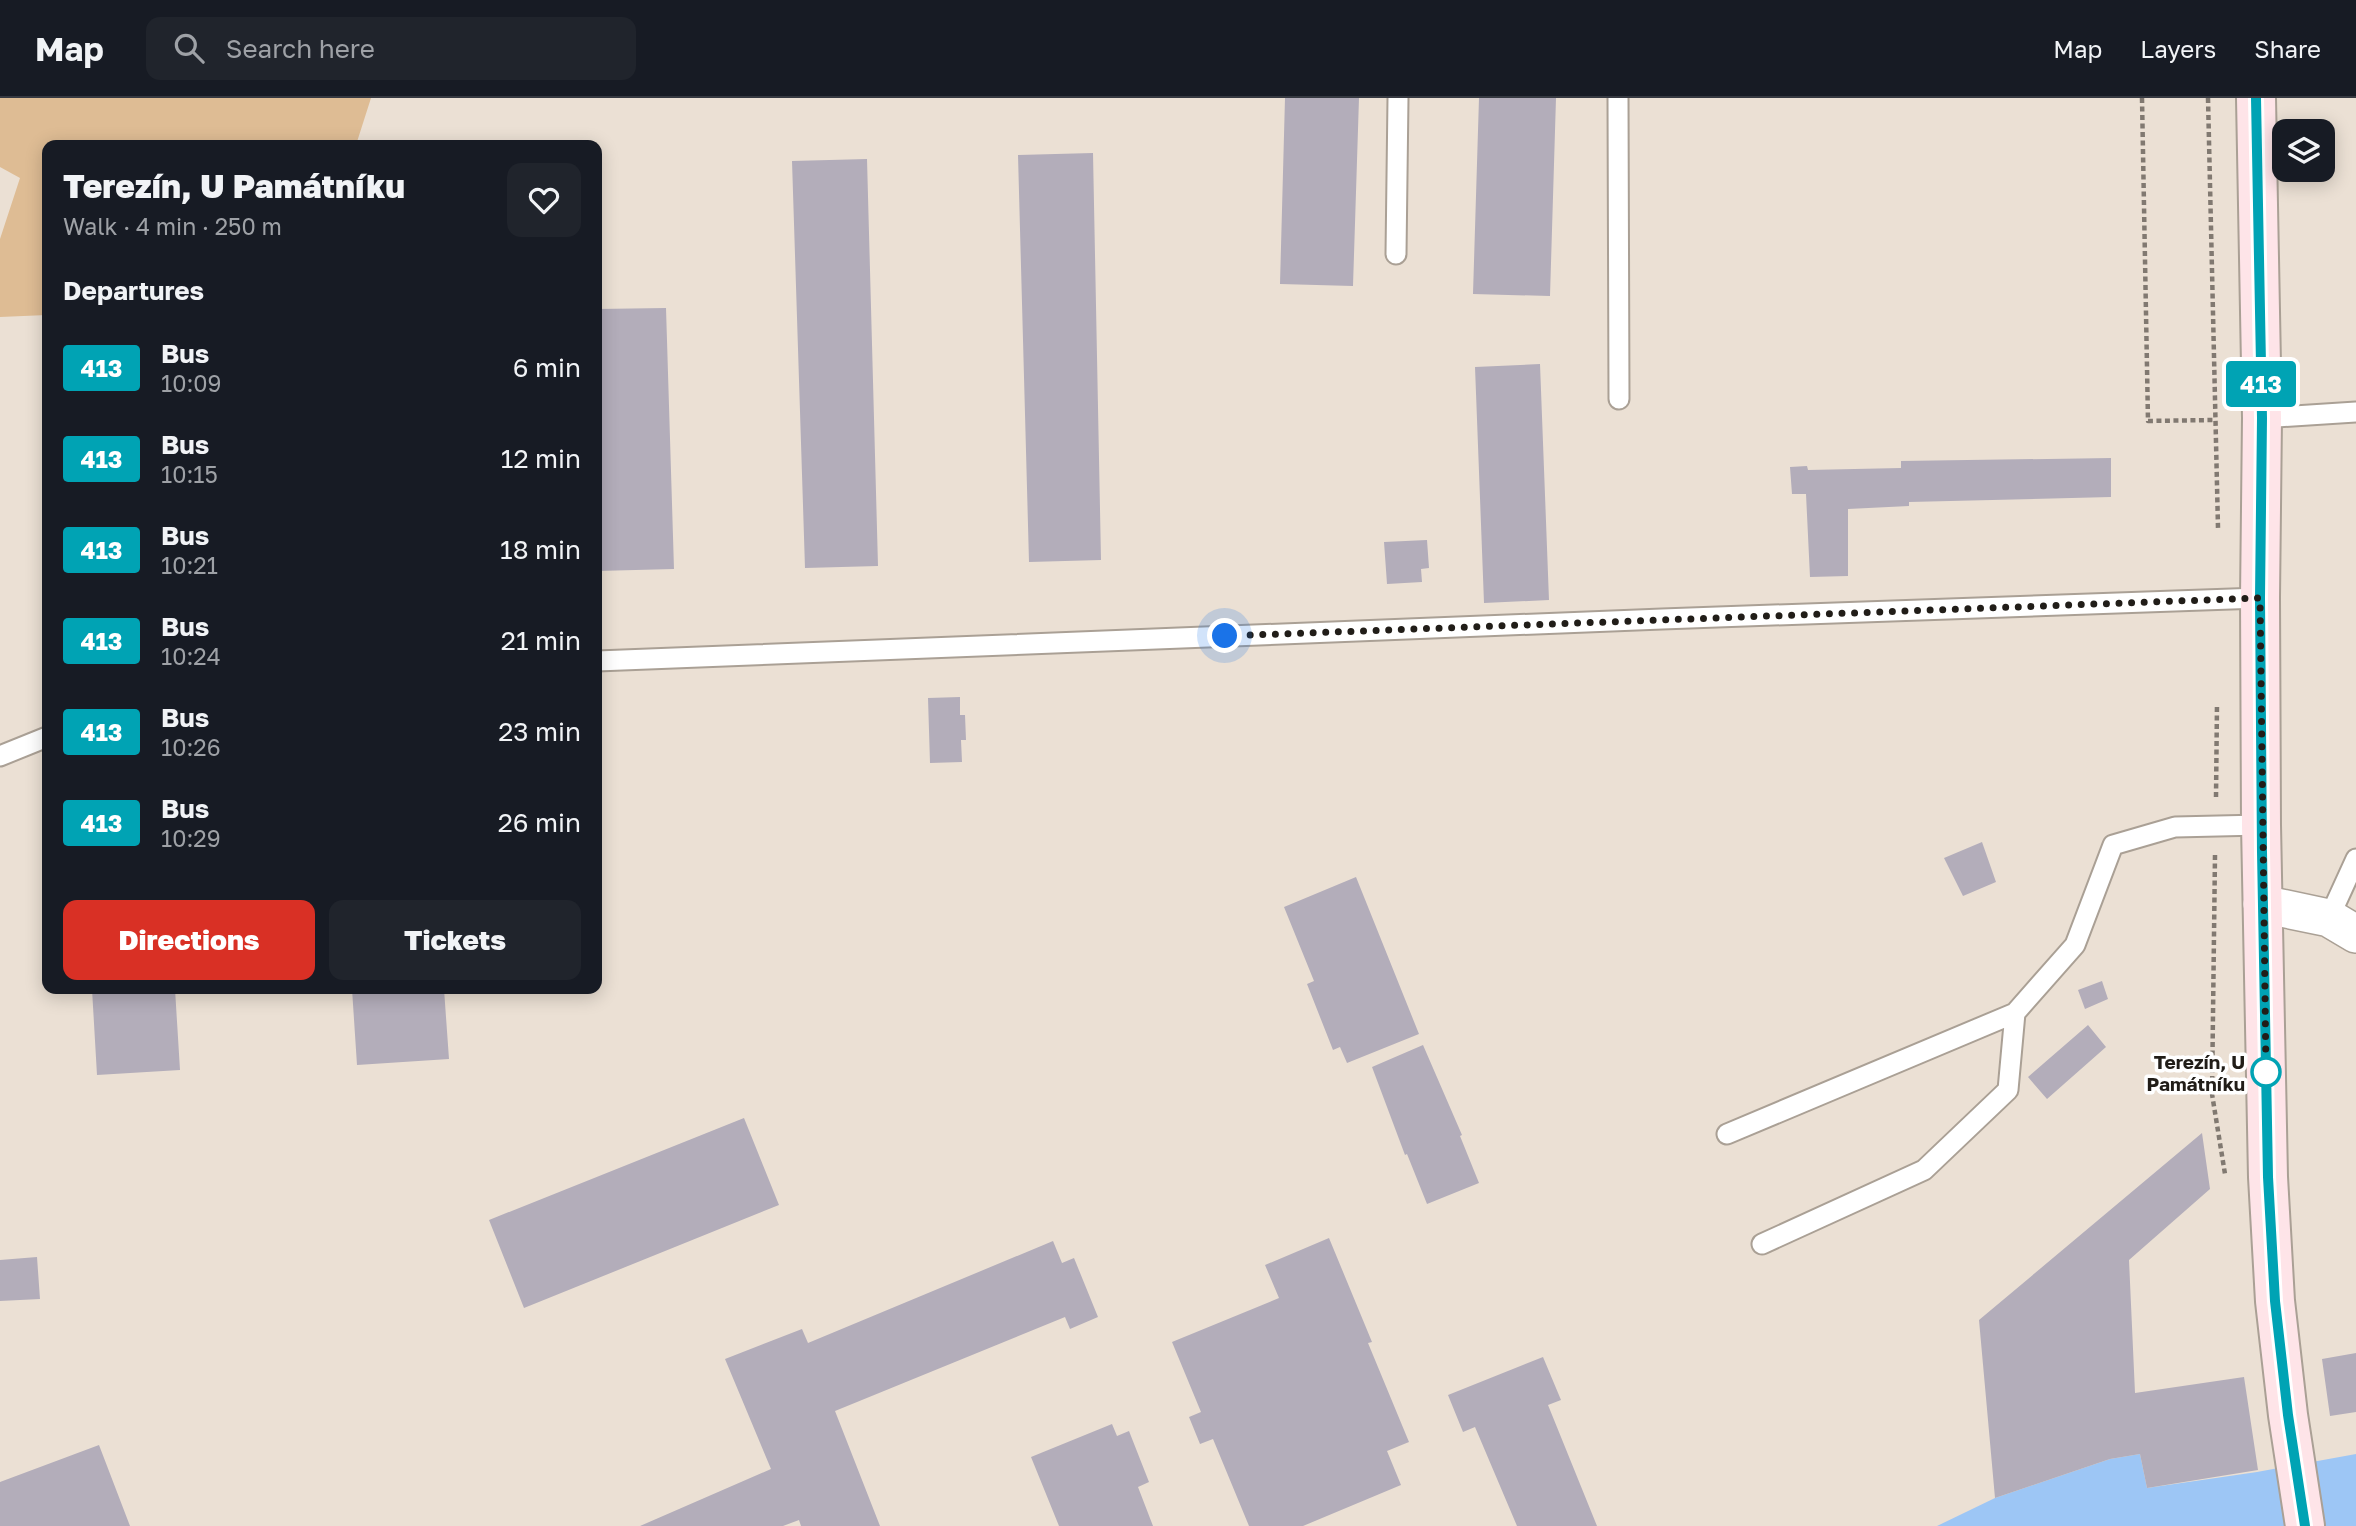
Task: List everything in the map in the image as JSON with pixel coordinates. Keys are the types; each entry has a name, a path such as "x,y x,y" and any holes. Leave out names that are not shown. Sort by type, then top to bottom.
{"main road":[{"path":"2256,98 2262,418 2261,825 2269,1191 2275,1301 2288,1415 2305,1526"}],"street":[{"path":"2262,904 2343,926"}],"lane":[{"path":"1396,254 1398,98"},
{"path":"1618,98 1619,399"},
{"path":"2262,418 2356,412"},
{"path":"602,661 1676,618 2260,598"},
{"path":"0,756 42,739"},
{"path":"1727,1134 2015,1013 2075,945 2113,845 2175,827 2261,825"},
{"path":"2343,926 2356,859"},
{"path":"1762,1244 1924,1170 2008,1090 2015,1013"}],"path":[{"path":"2142,98 2148,421 2215,420"}],"shaded area":[{"path":"0,98 371,98 358,140 42,140 42,315 0,317 0,239 20,178 0,167"}],"water":[{"path":"2140,1454 2147,1488 2356,1454 2356,1526 1937,1526 1995,1498 2110,1459"}],"building":[{"path":"1285,98 1359,98 1353,286 1280,284"},
{"path":"1479,98 1556,98 1550,296 1473,294"},
{"path":"1093,153 1101,560 1029,562 1018,155"},
{"path":"867,159 878,566 805,568 792,161"},
{"path":"666,308 674,569 602,571 602,309"},
{"path":"1540,364 1549,600 1484,603 1475,367"},
{"path":"2111,458 2111,497 1909,502 1909,506 1848,509 1848,576 1810,577 1806,494 1792,494 1790,467 1807,466 1808,470 1901,468 1901,461"},
{"path":"1427,540 1429,568 1421,569 1422,582 1387,584 1384,542"},
{"path":"960,697 960,715 965,715 966,740 961,740 962,762 930,763 928,698"},
{"path":"1982,842 1996,882 1963,896 1944,858"},
{"path":"1356,877 1419,1034 1347,1063 1340,1047 1333,1050 1307,984 1314,981 1284,907"},
{"path":"2102,981 2108,999 2085,1009 2078,990"},
{"path":"92,994 175,994 180,1070 97,1075"},
{"path":"352,994 444,994 449,1059 357,1065"},
{"path":"2088,1025 2106,1047 2047,1099 2028,1077"},
{"path":"1423,1045 1462,1135 1460,1136 1479,1183 1427,1204 1407,1154 1405,1155 1372,1067"},
{"path":"744,1118 779,1205 524,1308 489,1220"},
{"path":"2202,1133 2210,1189 2129,1260 2135,1393 2244,1377 2258,1470 2147,1488 2140,1454 2110,1459 1995,1498 1979,1320"},
{"path":"1329,1238 1409,1442 1387,1451 1401,1485 1303,1526 1249,1526 1213,1439 1200,1444 1189,1417 1201,1412 1172,1342 1279,1298 1265,1265"},
{"path":"1053,1241 1062,1263 1074,1258 1098,1317 1070,1329 1065,1317 835,1411 880,1526 801,1526 799,1520 783,1526 640,1526 771,1469 725,1359 802,1329 808,1343"},
{"path":"37,1257 40,1299 0,1301 0,1260"},
{"path":"2356,1353 2356,1412 2330,1416 2322,1359"},
{"path":"1543,1357 1561,1400 1548,1405 1597,1526 1517,1526 1475,1427 1463,1432 1448,1395"},
{"path":"1112,1424 1117,1436 1129,1431 1149,1482 1138,1487 1153,1526 1059,1526 1031,1457"},
{"path":"99,1445 130,1526 0,1526 0,1482"}],"bus line":[{"name":"413","path":"2256,98 2262,418 2262,852 2268,1177 2275,1301 2288,1415 2305,1526"}],"place":[{"name":"Terezín, U Památníku","path":"2266,1072"}],"route":[{"path":"1225,636 2260,598 2266,1072"}]}
